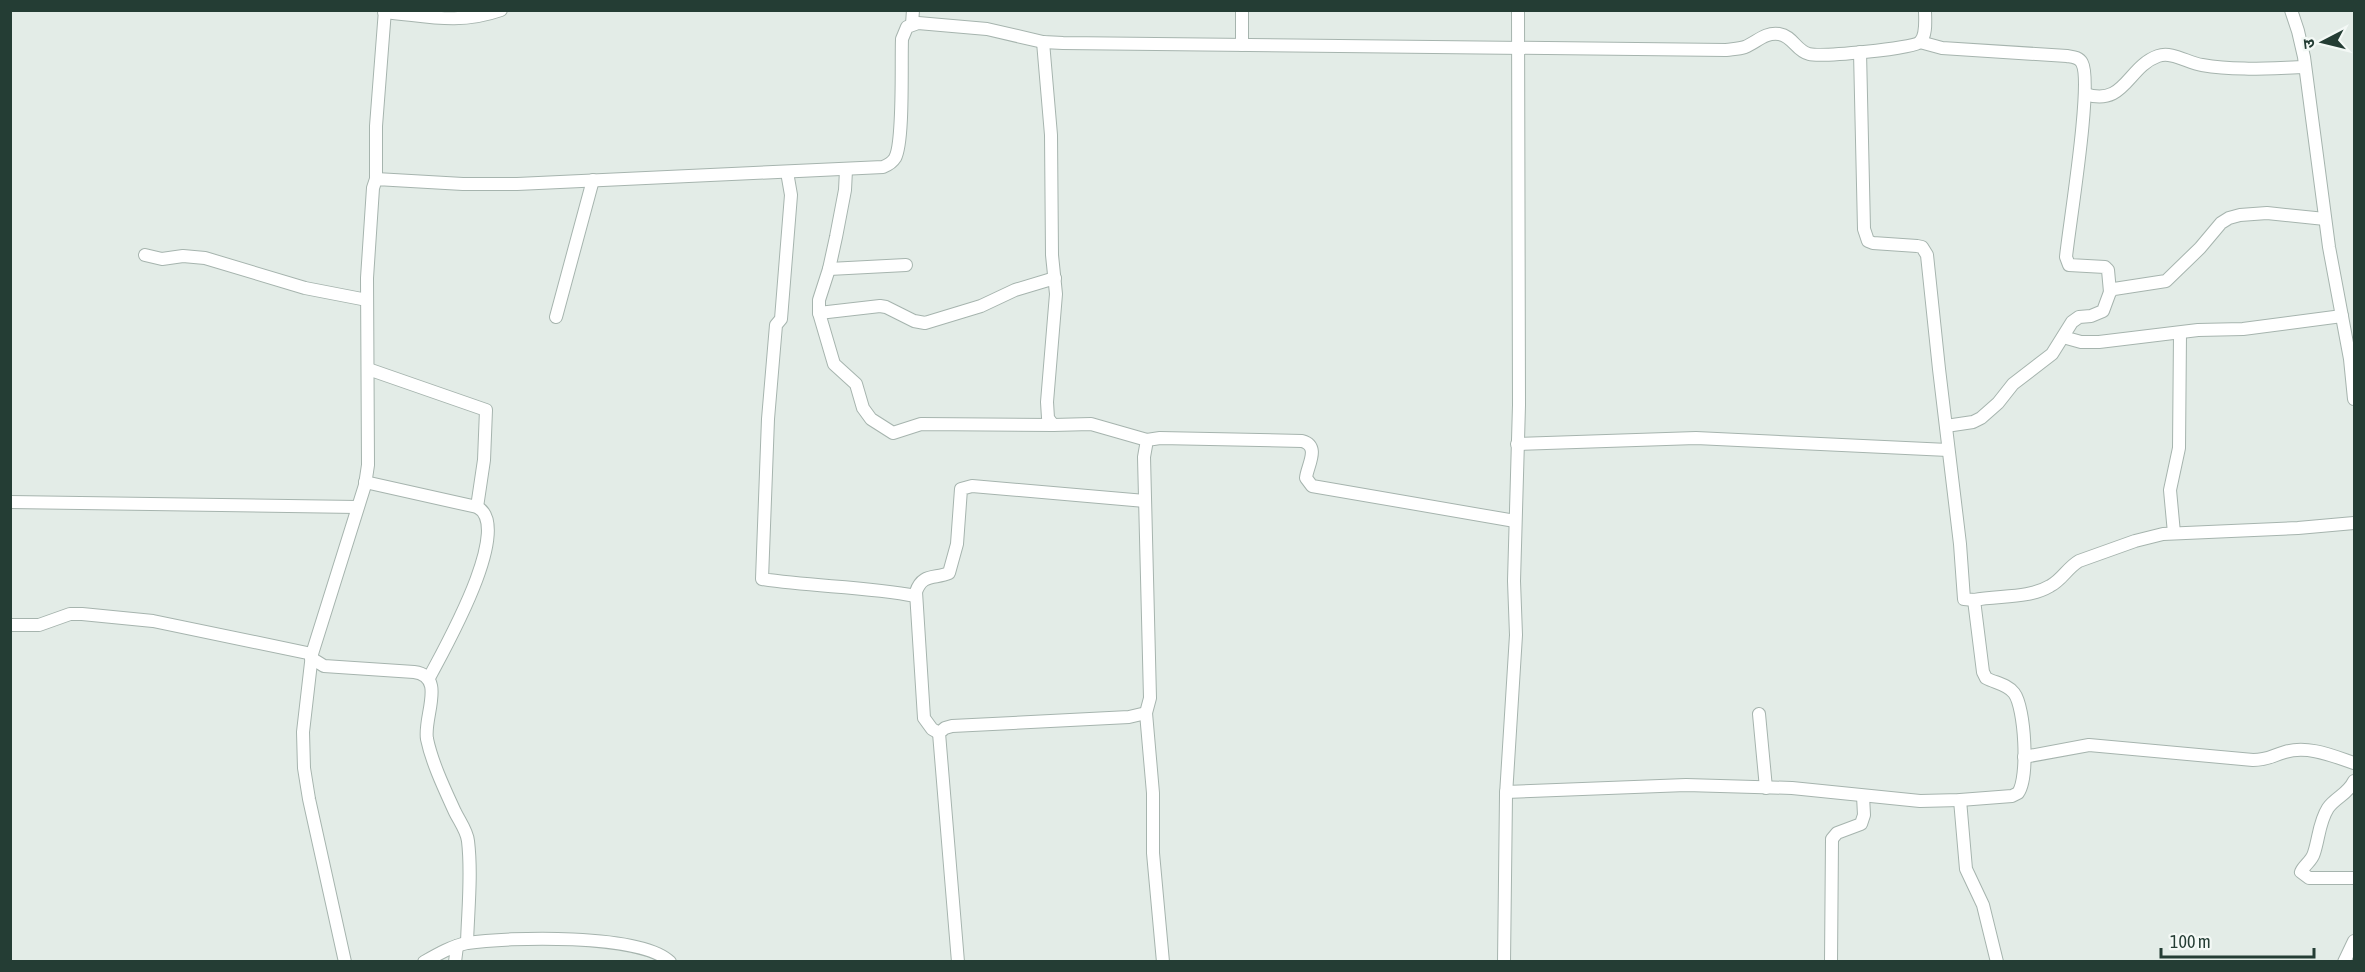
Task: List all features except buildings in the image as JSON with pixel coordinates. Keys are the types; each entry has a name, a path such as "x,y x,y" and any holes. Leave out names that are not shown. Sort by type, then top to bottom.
{"street":[{"path":"345,962 309,799 304,768 304,714 312,656 365,482 369,457 367,300 373,188 376,179 376,126 384,11 457,20 477,18 501,10"},
{"path":"912,24 913,10"},
{"path":"1242,10 1242,45"},
{"path":"1504,962 1506,792 1516,635 1514,581 1520,363 1518,10"},
{"path":"1920,42 1924,29 1925,10"},
{"path":"2291,10 2301,41 2325,219 2355,399"},
{"path":"376,179 478,184 883,167 889,165 895,158 900,138 905,30 912,24 925,23 987,29 1043,42 1330,44 1398,48 1726,50 1744,47 1765,36 1781,34 1802,52 1808,54 1904,47 1920,42 1942,48 2074,57 2079,59 2084,69 2085,94 2066,257 2069,264 2105,267 2108,270 2109,292 2103,311 2072,322 2052,354 2013,384 1998,403 1981,418 1972,422 1946,426"},
{"path":"1043,42 1051,135 1051,249 1056,300 1047,402 1048,418 1053,425"},
{"path":"1860,51 1866,236 1868,241 1873,243 1922,248 1927,255 1963,569 1962,595 1967,601 2039,591 2051,586 2069,566 2134,541 2174,533 2298,528 2355,523"},
{"path":"2085,94 2099,98 2116,93 2147,61 2167,54 2214,67 2305,67"},
{"path":"846,170 845,189 830,268 819,300 819,313 834,364 856,384 866,414 887,431 894,433 913,426 933,423 1091,424 1147,440 1160,438 1302,441 1308,442 1312,447 1306,478 1312,486 1515,521"},
{"path":"787,172 790,195 781,319 776,325 768,419 762,579 790,584 880,589 916,596"},
{"path":"556,317 593,180"},
{"path":"2109,292 2121,287 2166,281 2200,248 2221,223 2229,218 2249,214 2278,213 2325,219"},
{"path":"145,255 162,259 183,256 205,258 305,288 367,300"},
{"path":"830,268 906,265"},
{"path":"819,313 880,306 914,321 925,323 981,306 1022,288 1055,278"},
{"path":"2062,337 2081,342 2099,342 2180,334 2198,330 2271,326 2342,316"},
{"path":"2174,533 2170,490 2179,448 2180,334"},
{"path":"368,369 486,410 484,460 477,507"},
{"path":"1517,444 1687,438 1948,450"},
{"path":"1147,440 1144,457 1150,698 1146,713 1152,771 1153,853 1163,962"},
{"path":"365,482 477,507 482,509 487,517 488,528 481,565 465,610 429,678"},
{"path":"939,733 932,729 924,718 916,596 918,585 922,580 930,576 950,573 958,536 960,493 965,486 1145,501"},
{"path":"10,502 357,507"},
{"path":"1506,792 1686,785 1792,788 1920,801 2012,796 2018,793 2023,780 2024,757 2020,703 2007,687 1986,678 1983,672 1974,600"},
{"path":"10,625 39,625 70,614 153,621 312,656 324,666 426,674 429,678 431,692 427,726 428,741 450,801 468,839 462,944 455,962"},
{"path":"939,733 952,726 1119,718 1146,713"},
{"path":"1759,714 1767,788"},
{"path":"939,733 958,962"},
{"path":"2024,757 2089,745 2253,760 2267,760 2285,752 2316,752 2355,763"},
{"path":"2355,782 2350,789 2334,800 2326,811 2314,853 2301,872 2305,877 2315,879 2355,878"},
{"path":"1831,962 1832,839 1837,833 1861,824 1864,815 1863,796"},
{"path":"1960,800 1966,869 1983,905 1997,962"},
{"path":"424,962 462,944 544,939 592,940 637,947 662,955 670,962"},
{"path":"2344,962 2355,941"}]}
